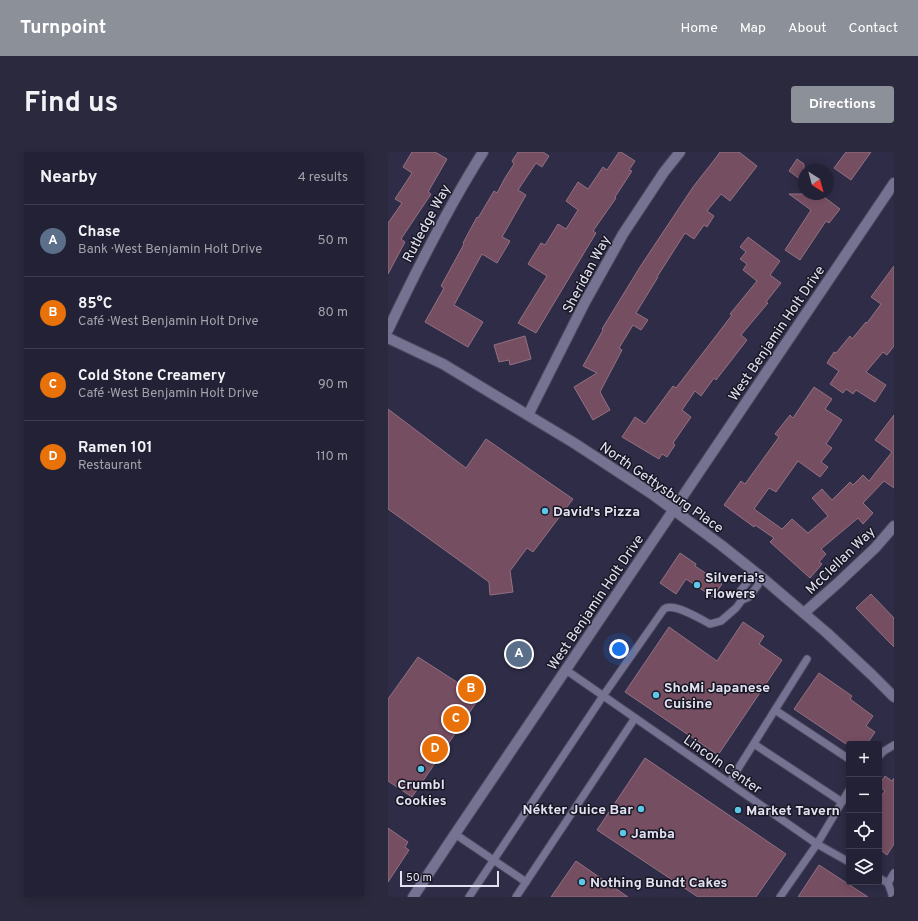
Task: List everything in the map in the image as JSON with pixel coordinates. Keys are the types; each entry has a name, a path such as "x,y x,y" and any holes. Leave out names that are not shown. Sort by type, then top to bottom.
{"street":[{"name":"Rutledge Way","path":"388,330 431,241 465,180 483,152"},
{"name":"Sheridan Way","path":"528,415 585,302 624,234 664,172 680,152"},
{"name":"West Benjamin Holt Drive","path":"413,897 894,183"},
{"name":"North Gettysburg Place","path":"388,338 443,364 574,443 652,494 721,545 804,613 833,638 894,697"},
{"name":"McClellan Way","path":"804,613 875,548 894,526"}],"lane":[{"path":"469,897 603,696 666,607 679,609 710,624 721,620 736,608 742,600 749,598 758,585 758,576"},
{"path":"729,783 807,659"},
{"name":"Lincoln Center","path":"566,670 817,844 846,860"},
{"path":"775,710 846,757"},
{"path":"516,897 635,718"},
{"path":"754,744 842,802"},
{"path":"882,753 894,746"},
{"path":"780,897 817,844 846,795"},
{"path":"454,834 526,882"},
{"path":"888,883 894,873"},
{"path":"882,880 888,883 892,897"}],"building":[{"path":"412,152 435,152 447,159 428,192 431,194 401,239 405,242 388,274 388,223 402,203 395,199 412,173 403,167"},
{"path":"518,152 543,152 549,156 542,167 536,163 518,190 526,195 502,237 510,241 497,263 482,254 454,305 483,322 468,347 425,322 444,288 441,286 477,217 478,218 494,191 497,193 514,164 512,161"},
{"path":"619,152 635,161 629,170 632,171 615,197 616,198 593,231 596,233 536,333 518,323 547,276 528,264 541,243 545,245 558,224 566,229 578,210 566,201 578,182 588,189 603,167 607,170"},
{"path":"720,152 739,152 757,166 730,201 721,194 707,211 714,216 707,227 704,225 694,239 685,233 636,313 648,320 641,330 633,325 619,348 622,350 600,392 610,410 593,420 574,387 597,373 583,366 603,330 602,329 640,267 693,187"},
{"path":"846,152 871,152 851,180 834,168"},
{"path":"797,159 804,164 798,164 798,178 789,171"},
{"path":"789,194 798,194 798,200 828,200 840,209 829,223 826,221 800,260 785,250 811,210"},
{"path":"748,237 780,261 770,275 781,283 766,302 768,303 741,335 747,340 716,380 714,378 701,396 695,391 682,410 691,417 673,443 675,445 667,457 662,454 659,459 622,437 635,417 645,424 673,386 676,388 732,315 730,314 757,281 743,270 747,264 740,259 746,252 740,247"},
{"path":"894,266 894,346 887,355 883,352 866,372 886,385 875,402 856,390 853,394 846,389 843,393 830,384 839,371 827,363 834,352 836,353 850,336 852,339 866,322 867,323 881,304 871,297"},
{"path":"525,336 531,359 510,365 509,360 499,362 494,345"},
{"path":"814,387 832,399 825,409 842,420 826,444 832,448 821,462 828,467 820,477 798,461 776,492 769,488 754,509 782,529 792,519 808,533 828,516 812,498 822,489 832,500 850,482 853,485 863,475 869,481 892,452 875,440 894,415 894,488 884,481 863,503 873,513 863,524 858,518 821,549 826,554 819,562 822,564 810,578 770,542 774,538 755,525 754,527 724,505 741,481 745,484 779,437 775,434 790,415 793,418"},
{"path":"388,409 466,468 486,439 573,499 533,552 527,548 510,571 513,592 490,595 489,582 388,509"},
{"path":"680,553 696,564 695,566 722,584 713,597 686,579 676,594 660,583"},
{"path":"871,594 894,618 894,647 856,608"},
{"path":"743,622 764,636 759,644 782,660 718,755 625,692 669,627 717,661"},
{"path":"418,657 480,697 412,797 388,781 388,699"},
{"path":"819,673 852,696 850,699 873,716 866,726 875,732 869,741 846,741 846,744 794,709"},
{"path":"645,758 786,854 756,897 698,897 597,830"},
{"path":"885,776 892,781 894,778 894,844 887,855 882,851 882,795 885,791 882,788 882,780"},
{"path":"388,828 408,842 405,847 409,850 388,882"},
{"path":"576,861 628,897 551,897"},
{"path":"819,865 846,883 846,885 850,885 868,897 798,897"}],"place":[{"name":"David's Pizza","path":"545,511"},
{"name":"Silveria's Flowers","path":"697,585"},
{"name":"Chase","path":"519,654"},
{"name":"85°C","path":"471,689"},
{"name":"ShoMi Japanese Cuisine","path":"656,695"},
{"name":"Cold Stone Creamery","path":"456,719"},
{"name":"Ramen 101","path":"435,749"},
{"name":"Crumbl Cookies","path":"421,769"},
{"name":"Nékter Juice Bar","path":"641,809"},
{"name":"Market Tavern","path":"738,810"},
{"name":"Jamba","path":"623,833"},
{"name":"Nothing Bundt Cakes","path":"582,882"}]}
